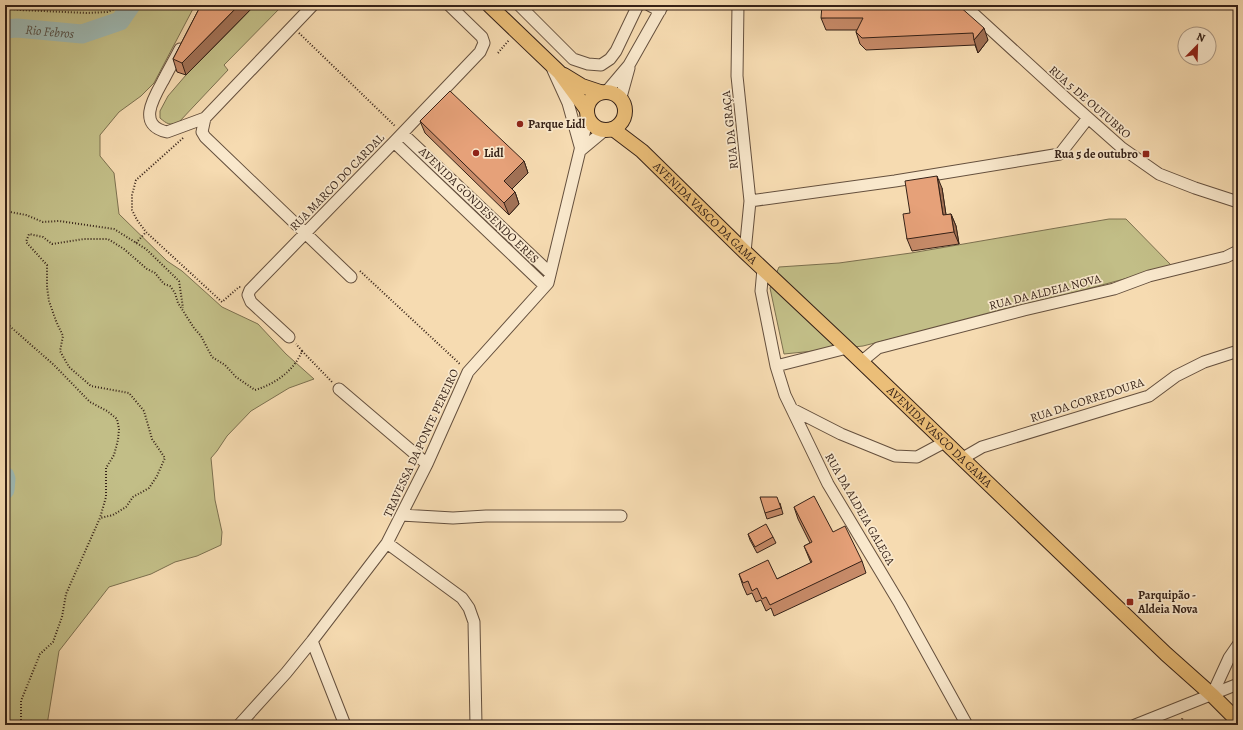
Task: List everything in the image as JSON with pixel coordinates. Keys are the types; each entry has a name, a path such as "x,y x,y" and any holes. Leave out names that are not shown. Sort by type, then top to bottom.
{"main road":[{"name":"AVENIDA VASCO DA GAMA","path":"489,5 560,73 592,124 598,128 609,130 642,151 745,252 1238,721"},
{"name":"AVENIDA VASCO DA GAMA","path":"560,73 582,86 603,92 614,93 621,98 625,104 626,112 624,119 642,151"},
{"path":"587,114 589,102 593,96 603,92"},
{"path":"609,130 620,125 624,119"}],"street":[{"path":"185,39 152,100 149,111 150,122 161,131 167,132 205,118 313,5"},
{"name":"RUA MARCO DO CARDAL","path":"250,290 403,134 480,52 484,42 482,37 449,5"},
{"path":"519,5 574,59 588,64 601,65 610,59 616,51 638,5"},
{"path":"603,92 629,65 661,8 649,5"},
{"name":"RUA DA GRAÇA","path":"738,5 737,76 750,201 745,252"},
{"name":"RUA 5 DE OUTUBRO","path":"964,5 1122,148 1159,174 1238,202"},
{"path":"549,62 568,103 581,150 609,130"},
{"path":"621,98 629,65"},
{"name":"TRAVESSA DA PONTE PEREIRO","path":"239,725 286,673 387,543 427,464 468,372 548,283 581,150 587,114"},
{"path":"205,118 202,132 206,137 306,233 355,273"},
{"path":"750,201 895,181 1060,154 1088,118"},
{"name":"AVENIDA GONDESENDO ERES","path":"403,134 550,273"},
{"name":"AVENIDA GONDESENDO ERES","path":"394,142 545,286"},
{"name":"RUA DA ALDEIA NOVA","path":"861,362 878,348 1024,310 1114,289 1156,274 1226,257 1238,251"},
{"name":"RUA DA ALDEIA GALEGA","path":"763,269 761,292 776,366 785,395 828,484 900,604 967,725"},
{"path":"250,290 248,295 251,302 289,337"},
{"path":"776,366 847,348"},
{"name":"RUA DA CORREDOURA","path":"962,458 982,447 1149,396 1176,376 1204,362 1238,351"},
{"path":"339,389 427,464"},
{"path":"792,409 841,434 895,456 917,456 945,442"},
{"path":"402,515 453,518 486,516 621,516"},
{"path":"387,543 462,598 469,608 474,622 476,725"},
{"path":"312,641 345,725"},
{"path":"1212,695 1229,658 1238,645"},
{"path":"1135,725 1238,684"}],"path":[{"path":"5,8 87,13 107,12 117,8 120,5"},
{"path":"292,27 403,134"},
{"path":"498,53 517,32"},
{"path":"188,133 136,180 132,195 132,210 146,232 222,302 239,287 250,290"},
{"path":"5,211 26,215 43,222 59,221 114,229 146,250 179,280 183,310"},
{"path":"136,243 146,232"},
{"path":"100,518 113,515 126,507 134,497 149,488 157,476 165,458 152,439 144,411 129,393 92,386 69,368 60,351 63,336 56,322 49,301 47,288 47,265 26,242 29,234 43,237 52,244 84,239 108,239 124,250 147,269 155,273 164,284 170,286 175,293 178,303 201,336 212,357 225,365 236,377 255,390 264,387 287,373 295,364 302,351"},
{"path":"355,273 468,372"},
{"path":"5,322 54,365 90,402 107,411 116,419 118,429 118,440 114,455 106,468 106,497 100,518 66,594 62,617 53,642 40,654 20,701 21,721 24,725"},
{"path":"289,337 339,389"}],"shaded area":[{"path":"5,5 195,5 154,83 141,96 119,112 100,135 100,156 114,173 119,214 167,261 182,271 222,307 258,324 286,354 314,379 289,388 251,411 227,436 211,458 215,500 222,532 221,545 197,556 175,562 151,574 109,587 59,651 47,725 5,725"},
{"path":"255,5 283,5 224,65 228,70 179,122 171,124 162,120 160,118 160,111 168,96 186,75"},
{"path":"1109,219 1126,219 1172,266 863,346 784,354 770,288 779,267 839,263 911,253"}],"building":[{"path":"201,5 239,5 182,63 173,59"},
{"path":"822,5 958,5 984,28 974,40 973,33 862,38 856,32 863,18 821,18"},
{"name":"Lidl","path":"450,91 524,161 504,181 515,192 504,203 420,121"},
{"path":"937,176 943,215 951,214 954,232 907,239 903,214 910,213 905,181"},
{"path":"814,496 833,532 845,526 862,561 770,605 766,597 762,599 757,588 752,591 748,581 743,583 739,574 768,560 777,579 812,562 804,546 812,542 794,507"},
{"path":"760,497 777,497 781,508 765,513"},
{"path":"766,524 773,537 755,547 748,534"}],"waterway":[{"name":"Rio Febros","path":"5,29 17,28 82,34 120,21 131,5"},
{"name":"Rio Febros","path":"5,476 5,490"}],"place":[{"name":"Parque Lidl","path":"520,124"},
{"name":"Lidl","path":"476,153"},
{"name":"Rua 5 de outubro","path":"1146,154"},
{"name":"Parquipão - Aldeia Nova","path":"1130,602"}]}
